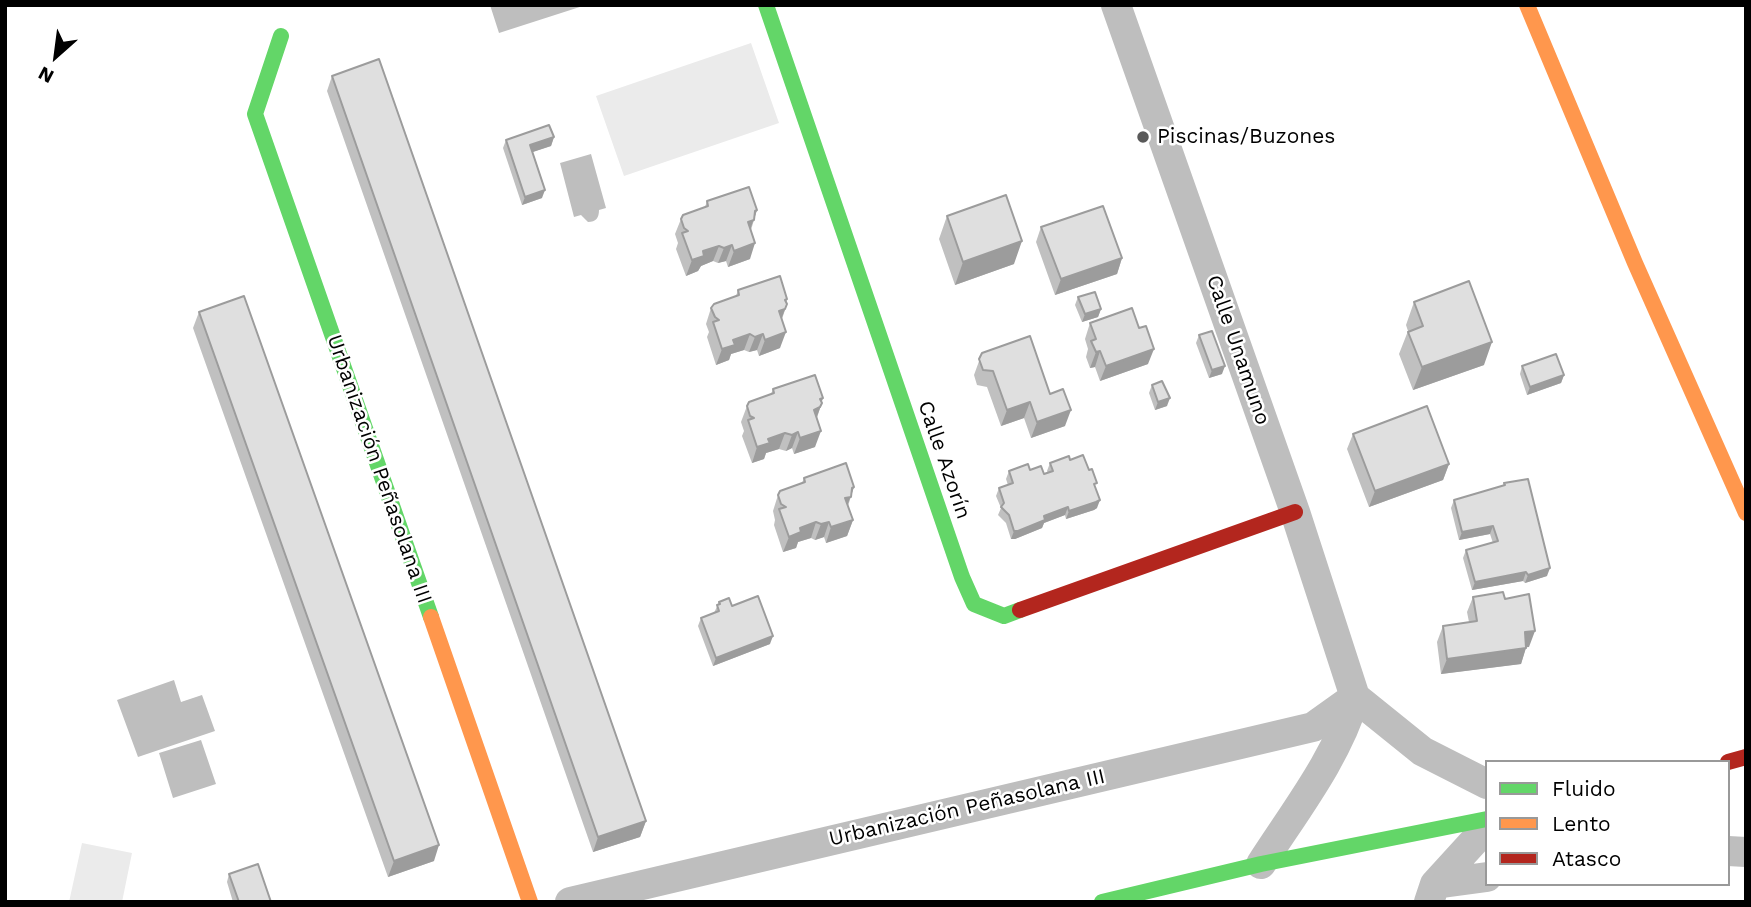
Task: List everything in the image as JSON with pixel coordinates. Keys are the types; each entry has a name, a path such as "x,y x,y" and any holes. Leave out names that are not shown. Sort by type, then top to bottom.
{"main road":[{"name":"Calle Azorín","path":"766,5 962,577 974,604 1004,616 1295,512"},
{"path":"1527,5 1635,263 1746,513"},
{"name":"Urbanización Peñasolana III","path":"281,36 255,114 530,902"},
{"path":"1102,902 1261,864 1485,819"}],"street":[{"name":"Calle Unamuno","path":"1116,5 1295,512 1355,697"},
{"path":"1261,864 1320,774 1348,719 1355,697 1422,751 1485,782"},
{"name":"Urbanización Peñasolana III","path":"570,902 1313,727 1355,697"},
{"path":"1432,893 1485,829"},
{"path":"1432,893 1485,878"}],"shaded area":[{"path":"490,5 586,5 499,33"},
{"path":"751,43 779,123 624,176 596,96"},
{"path":"591,154 606,208 599,210 595,220 588,222 581,215 574,217 560,163"},
{"path":"174,680 181,702 202,695 215,731 138,757 117,700"},
{"path":"201,740 216,784 173,798 159,753"},
{"path":"82,843 132,853 122,902 69,902"}],"building":[{"path":"379,59 646,821 598,837 332,76"},
{"path":"549,125 554,137 530,145 545,190 525,197 506,140"},
{"path":"749,187 757,210 754,220 748,222 755,243 734,251 732,245 724,248 719,246 703,251 704,256 692,260 682,233 688,231 681,219 683,215 708,206 707,201"},
{"path":"1006,195 1022,241 963,262 947,216"},
{"path":"1103,206 1122,258 1061,279 1041,227"},
{"path":"780,276 787,304 785,309 779,311 786,332 765,340 763,334 755,337 750,334 733,340 735,345 722,349 713,322 719,320 711,308 714,304 739,295 738,290"},
{"path":"1469,281 1492,342 1422,367 1408,332 1423,326 1414,302"},
{"path":"1095,292 1101,309 1085,314 1078,297"},
{"path":"244,296 439,845 394,861 199,312"},
{"path":"1132,308 1139,328 1146,326 1154,349 1106,366 1100,351 1096,352 1091,341 1096,339 1090,323"},
{"path":"1212,331 1225,366 1212,370 1199,335"},
{"path":"1030,336 1050,394 1063,389 1071,410 1037,422 1030,402 1007,410 993,371 983,370 979,359 982,353"},
{"path":"1556,354 1564,375 1530,387 1522,366"},
{"path":"815,375 823,398 820,399 820,407 814,410 821,431 800,438 798,432 792,435 785,433 768,439 770,443 757,447 748,420 754,418 750,416 747,406 749,402 774,393 773,389"},
{"path":"1162,381 1170,398 1158,402 1152,385"},
{"path":"1427,406 1449,464 1375,491 1353,434"},
{"path":"1083,455 1089,470 1092,469 1100,500 1069,511 1068,507 1044,516 1045,520 1014,531 1009,515 1001,507 1004,503 999,488 1013,483 1009,471 1028,464 1030,470 1041,466 1044,474 1053,471 1050,463 1069,456 1070,460"},
{"path":"846,463 854,487 851,497 845,498 853,520 831,527 829,522 816,522 800,528 801,532 789,537 779,509 786,507 781,504 778,495 780,491 805,482 804,478"},
{"path":"1528,479 1550,568 1528,575 1526,572 1475,582 1466,550 1498,541 1493,526 1462,532 1454,500 1505,485 1504,483"},
{"path":"1503,592 1505,599 1529,594 1535,631 1525,632 1526,648 1447,659 1443,626 1477,621 1473,597"},
{"path":"758,596 773,636 716,658 701,618 719,611 719,602 729,598 732,606"},
{"path":"258,864 271,902 239,902 229,874"}],"traffic: fast":[{"path":"766,5 962,577 974,604 1004,616 1020,610"},
{"path":"281,36 255,114 431,617"},
{"path":"1102,902 1261,864 1485,819"}],"traffic: slow":[{"path":"1527,5 1635,263 1746,513"},
{"path":"431,617 530,902"}],"traffic: jam":[{"path":"1020,610 1295,512"},
{"path":"1730,761 1746,757"}],"place":[{"name":"Piscinas/Buzones","path":"1143,137"}]}
